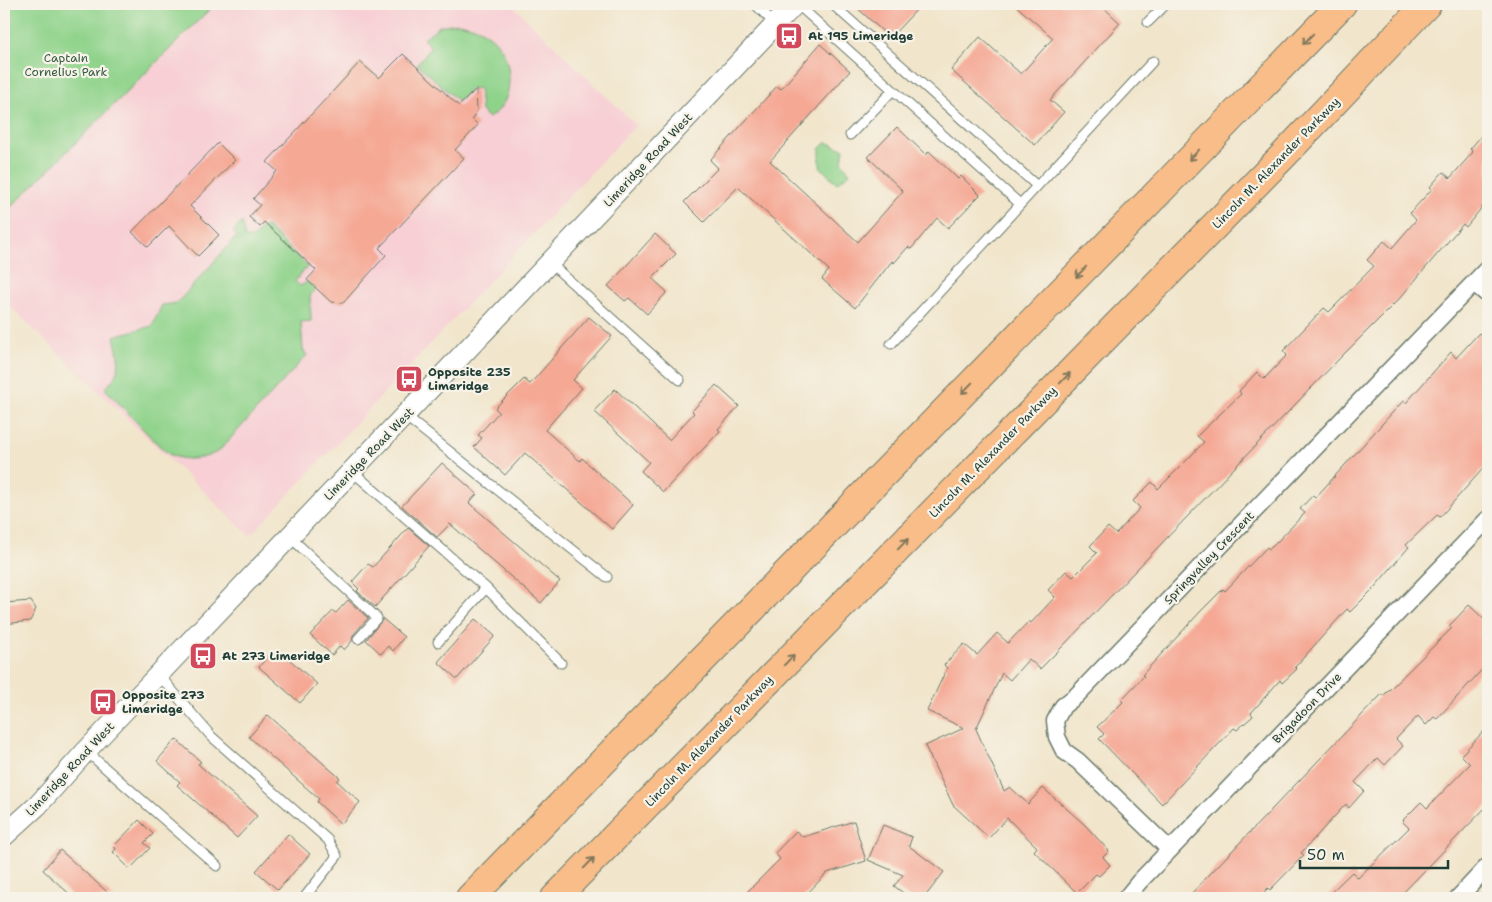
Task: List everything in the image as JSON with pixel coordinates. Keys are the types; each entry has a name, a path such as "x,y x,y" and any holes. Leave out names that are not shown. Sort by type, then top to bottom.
{"highway":[{"path":"470,898 1342,4"},
{"name":"Lincoln M. Alexander Parkway","path":"555,898 1283,156 1427,4"}],"street":[{"name":"Limeridge Road West","path":"4,836 38,805 86,751 796,4"},
{"name":"Springvalley Crescent","path":"1170,850 1078,761 1064,752 1057,737 1056,721 1063,706 1083,689 1488,268"},
{"path":"1474,283 1488,295"},
{"name":"Brigadoon Drive","path":"1126,898 1488,519"},
{"path":"1458,898 1488,866"}],"lane":[{"path":"755,4 776,24"},
{"path":"796,4 1020,204"},
{"path":"832,4 1036,185"},
{"path":"1148,22 1166,4"},
{"path":"891,344 1036,185 1153,61"},
{"path":"850,135 893,90"},
{"path":"550,263 680,380"},
{"path":"405,416 607,577"},
{"path":"352,471 486,588 561,663"},
{"path":"290,537 378,618 358,639"},
{"path":"438,642 486,588"},
{"path":"159,675 211,736 328,840 338,856 304,898"},
{"path":"86,751 217,866"}],"shaded area":[{"path":"215,4 511,4 636,125 250,536 4,301 4,214"}],"green space":[{"name":"Captain Cornelius Park","path":"4,4 215,4 4,214"},
{"path":"458,23 471,26 491,37 499,45 508,65 509,78 506,99 499,110 488,118 481,111 479,88 471,89 458,101 417,64 431,47 423,39 439,26"},
{"path":"826,142 844,149 842,162 850,173 837,183 820,167 820,148"},
{"path":"242,222 245,238 253,238 265,225 308,266 295,281 300,286 307,282 316,289 310,296 311,321 301,322 303,350 307,355 219,451 196,459 177,457 165,451 105,389 118,370 119,364 114,336 152,326 162,305 177,303 237,236 233,232"}],"building":[{"path":"853,4 922,4 890,38"},
{"path":"1014,4 1100,4 1120,23 1050,100 1064,112 1035,145 951,70 980,37 1021,74 1053,38"},
{"path":"820,44 850,71 770,161 858,242 903,191 868,157 897,127 926,155 929,151 958,179 961,176 980,195 948,228 937,218 911,249 908,247 894,263 892,261 855,308 822,279 829,270 738,187 704,222 684,202 718,168 710,160 777,86 781,89"},
{"path":"403,54 459,106 476,89 477,111 472,119 478,125 455,150 464,158 379,248 386,255 343,303 331,302 307,280 316,270 264,222 260,227 249,217 260,205 253,199 277,171 267,162 360,62 379,78"},
{"path":"1488,128 1488,200 1466,227 1463,224 1400,298 1040,669 1029,659 1010,680 1002,673 976,729 1004,791 1010,787 1028,804 1043,788 1085,825 1109,851 1103,857 1110,865 1099,876 1096,874 1077,893 1034,851 1037,847 1007,818 989,838 953,805 925,746 964,728 927,711 947,668 944,665 964,644 977,655 997,633 1008,643 1029,621 1031,623 1055,597 1048,590 1066,571 1073,577 1097,553 1090,546 1108,527 1116,534 1140,508 1133,501 1152,482 1158,489 1183,464 1204,442 1197,436 1241,394 1239,391 1257,372 1264,379 1287,355 1283,351 1324,308 1329,312 1374,266 1367,260 1384,241 1392,248 1416,220 1410,213 1432,189 1430,187 1443,172 1450,178 1473,152 1470,149"},
{"path":"218,143 235,160 190,206 219,235 198,256 169,226 148,247 132,232"},
{"path":"655,234 676,254 652,278 667,292 647,314 629,298 625,301 608,286"},
{"path":"589,317 612,336 573,380 582,388 545,430 580,461 582,458 633,505 612,529 525,453 505,475 474,447 482,438 478,435 499,412 495,408 524,379 530,384"},
{"path":"1479,333 1488,341 1488,463 1440,517 1437,515 1406,545 1409,547 1373,589 1350,612 1347,609 1295,667 1297,669 1282,683 1280,680 1251,713 1253,716 1237,730 1234,728 1162,804 1099,739 1104,734 1097,727 1123,702 1121,700 1144,676 1142,675 1200,612 1223,589 1225,591 1267,547 1269,549 1273,546 1305,513 1300,509 1313,495 1315,498 1403,401 1406,403 1451,352 1456,358"},
{"path":"716,385 739,406 718,429 720,431 663,492 641,471 649,462 594,411 615,389 669,440"},
{"path":"442,463 477,494 469,503 560,581 541,603 450,524 437,537 402,506"},
{"path":"408,528 429,546 375,607 357,591 359,589 352,582 368,564 373,567"},
{"path":"348,600 368,618 353,635 352,641 344,650 340,646 332,655 310,635 333,611 336,613"},
{"path":"31,601 36,609 30,621 4,624 4,603"},
{"path":"1469,605 1488,623 1488,663 1437,719 1434,717 1426,725 1418,716 1396,739 1403,746 1385,765 1378,758 1355,782 1364,791 1349,808 1346,804 1301,853 1304,855 1270,890 1268,888 1259,898 1187,898 1382,694 1383,696 1452,628 1449,626"},
{"path":"383,619 404,637 393,651 388,646 381,654 366,640"},
{"path":"475,619 495,636 457,679 438,662"},
{"path":"280,651 317,684 300,703 259,667 269,655 274,658"},
{"path":"268,715 340,778 337,781 360,802 341,824 317,802 319,799 249,737"},
{"path":"1488,727 1488,805 1398,898 1325,898 1352,872 1358,878 1409,828 1402,821 1421,802 1427,808 1470,764 1461,755"},
{"path":"176,739 201,762 198,764 257,816 237,838 177,785 180,782 157,761"},
{"path":"139,820 153,834 144,843 150,848 130,869 113,852 116,849 114,846"},
{"path":"854,821 866,861 827,873 803,898 741,898 780,859 775,853 796,831 803,837"},
{"path":"883,825 912,837 909,846 944,872 924,898 910,898 894,886 903,875 868,860"},
{"path":"288,834 310,854 278,890 256,871"},
{"path":"60,850 114,898 74,898 43,870"}],"place":[{"name":"At 195 Limeridge","path":"789,36"},
{"name":"Opposite 235 Limeridge","path":"409,379"},
{"name":"At 273 Limeridge","path":"203,656"},
{"name":"Opposite 273 Limeridge","path":"103,702"}]}
